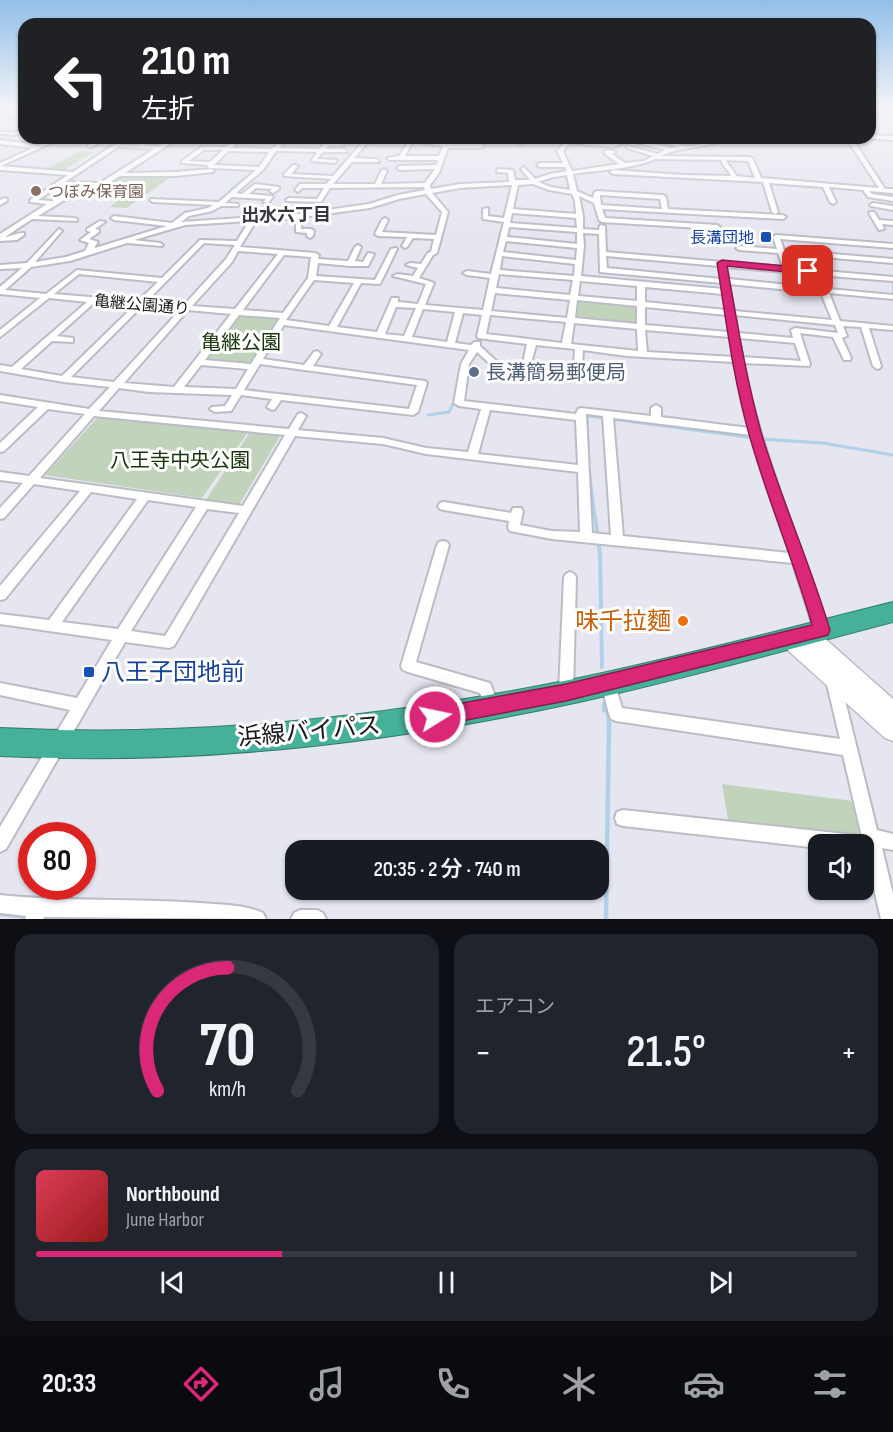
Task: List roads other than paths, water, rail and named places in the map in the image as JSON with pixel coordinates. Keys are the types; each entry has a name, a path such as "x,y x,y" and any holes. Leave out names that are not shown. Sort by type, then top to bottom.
{"highway":[{"name":"浜線バイパス","path":"0,742 56,746 179,742 306,733 416,720 566,693 893,612"}],"street":[{"path":"0,167 34,150"},
{"path":"53,203 32,201 109,150"},
{"path":"0,238 53,203 65,197 87,194 156,150"},
{"path":"200,150 184,162 212,167"},
{"path":"116,174 157,176 170,173 196,174 212,167 226,150"},
{"path":"269,150 274,150"},
{"path":"114,218 172,225 187,214 210,210 261,169 274,150"},
{"path":"293,156 296,150"},
{"path":"336,161 314,160 322,150 345,151"},
{"path":"289,200 319,201 328,186 360,150"},
{"path":"401,158 405,150"},
{"path":"427,153 430,150"},
{"path":"428,189 444,150"},
{"path":"561,150 578,201 581,246 566,346"},
{"path":"637,150 658,157 750,159 762,180 775,212"},
{"path":"298,190 300,186 377,186 428,189 514,181 533,182 570,172 625,166 658,157 670,150"},
{"path":"857,150 883,190"},
{"path":"613,152 606,152 625,166"},
{"path":"390,158 441,158"},
{"path":"723,159 725,165 731,169 734,178"},
{"path":"352,160 377,161"},
{"path":"540,165 566,165"},
{"path":"212,167 209,166 261,169"},
{"path":"295,166 286,175 336,178"},
{"path":"346,166 360,168"},
{"path":"0,167 72,173"},
{"path":"400,168 438,167"},
{"path":"524,169 533,182 545,189 575,194 598,205 692,213 711,212 783,217"},
{"path":"594,170 893,190"},
{"path":"377,186 384,171"},
{"path":"499,171 511,171 514,181 511,211 502,239 481,336 465,364 459,403 581,417"},
{"path":"57,183 100,185"},
{"path":"244,195 255,186 277,188 273,191"},
{"path":"825,186 833,202"},
{"path":"864,188 870,196 893,199"},
{"path":"0,274 3,267 55,262 172,225 298,216 370,206 428,189"},
{"path":"415,279 430,254 434,253 445,212 428,189"},
{"path":"665,211 663,197 597,193 602,220 603,270 892,297"},
{"path":"231,195 270,197 266,202"},
{"path":"153,200 236,205"},
{"path":"893,208 872,209 879,226 893,223"},
{"path":"486,209 485,218 602,232"},
{"path":"511,211 580,216"},
{"path":"711,212 721,234"},
{"path":"692,213 695,225"},
{"path":"31,216 75,220"},
{"path":"298,216 298,231 311,231 310,236"},
{"path":"276,229 277,218"},
{"path":"0,515 229,260 253,220"},
{"path":"385,220 378,234 439,237"},
{"path":"602,220 717,227"},
{"path":"84,254 95,242 83,240 97,231 89,230 102,222"},
{"path":"0,291 29,265 59,231"},
{"path":"0,238 17,238 22,234"},
{"path":"312,278 377,282 394,246 404,234"},
{"path":"404,234 405,246"},
{"path":"794,288 776,237 893,246"},
{"path":"502,239 581,246"},
{"path":"124,242 160,245"},
{"path":"64,379 202,242 315,255 312,278 283,319 228,409 215,409"},
{"path":"853,242 870,276"},
{"path":"350,264 358,247"},
{"path":"748,265 742,249 893,261"},
{"path":"177,390 283,252"},
{"path":"315,261 365,264 370,254"},
{"path":"499,254 579,262"},
{"path":"602,254 891,279"},
{"path":"660,258 661,275"},
{"path":"722,263 737,358 755,432 799,559 805,634 832,675 893,730"},
{"path":"410,265 423,266"},
{"path":"0,334 77,272 164,280"},
{"path":"467,273 577,278 726,292"},
{"path":"397,276 430,283 407,340"},
{"path":"333,327 359,281"},
{"path":"641,284 642,354"},
{"path":"490,290 893,328"},
{"name":"亀継公園通り","path":"0,291 237,312 407,340 475,347"},
{"path":"481,336 642,354 806,364 795,330 843,336 824,291"},
{"path":"14,370 93,300"},
{"path":"380,336 395,301 460,310 798,341"},
{"path":"450,345 460,310"},
{"path":"864,325 877,366"},
{"path":"836,335 847,358"},
{"path":"50,338 70,340"},
{"path":"527,363 532,342"},
{"path":"475,347 502,370"},
{"path":"578,366 579,348"},
{"path":"307,367 317,354"},
{"path":"0,368 64,379 177,390 237,392 413,412 422,382 307,367 199,362"},
{"path":"272,407 279,396"},
{"path":"0,398 94,413 382,441 426,451 583,469"},
{"path":"0,449 46,405"},
{"path":"472,456 486,406"},
{"path":"656,408 656,421"},
{"path":"585,537 581,411 755,432"},
{"path":"608,414 617,540"},
{"path":"0,619 169,642 301,416"},
{"path":"0,434 12,436"},
{"path":"0,476 246,510"},
{"path":"0,595 88,488"},
{"path":"52,626 145,496"},
{"path":"0,843 121,636 203,505"},
{"path":"444,506 517,515 514,528 552,535 799,559"},
{"path":"443,545 408,666 485,688 492,707"},
{"path":"566,693 570,577"},
{"path":"805,634 893,712"},
{"path":"832,675 867,834"},
{"path":"608,683 616,714 849,748"},
{"path":"0,689 80,705"},
{"path":"623,818 808,839"},
{"path":"874,843 893,842"},
{"path":"874,861 890,919"},
{"path":"0,904 37,913 173,910 250,916 257,919"},
{"path":"300,919 306,917 317,919"}],"waterway":[{"path":"216,204 239,182 250,176"},
{"path":"176,218 186,211 202,210"},
{"path":"93,250 122,240"},
{"path":"893,280 893,298"},
{"path":"428,415 449,412 453,404 457,403"},
{"path":"523,408 605,418"},
{"path":"587,416 588,447"},
{"path":"612,419 754,438"},
{"path":"760,439 823,443 893,455"},
{"path":"589,468 595,518"},
{"path":"595,516 600,554 602,667"},
{"path":"604,704 604,710 608,711 609,723 606,919"},
{"path":"0,914 28,917"},
{"path":"131,918 151,919"}],"place":[{"name":"つぼみ保育園","path":"36,191"},
{"name":"長溝団地","path":"766,237"},
{"name":"長溝簡易郵便局","path":"474,372"},
{"name":"味千拉麵","path":"683,621"},
{"name":"八王子団地前","path":"89,672"}],"district":[{"name":"出水六丁目","path":"286,215"}],"park label":[{"name":"亀継公園","path":"241,342"},
{"name":"八王寺中央公園","path":"180,460"}]}
